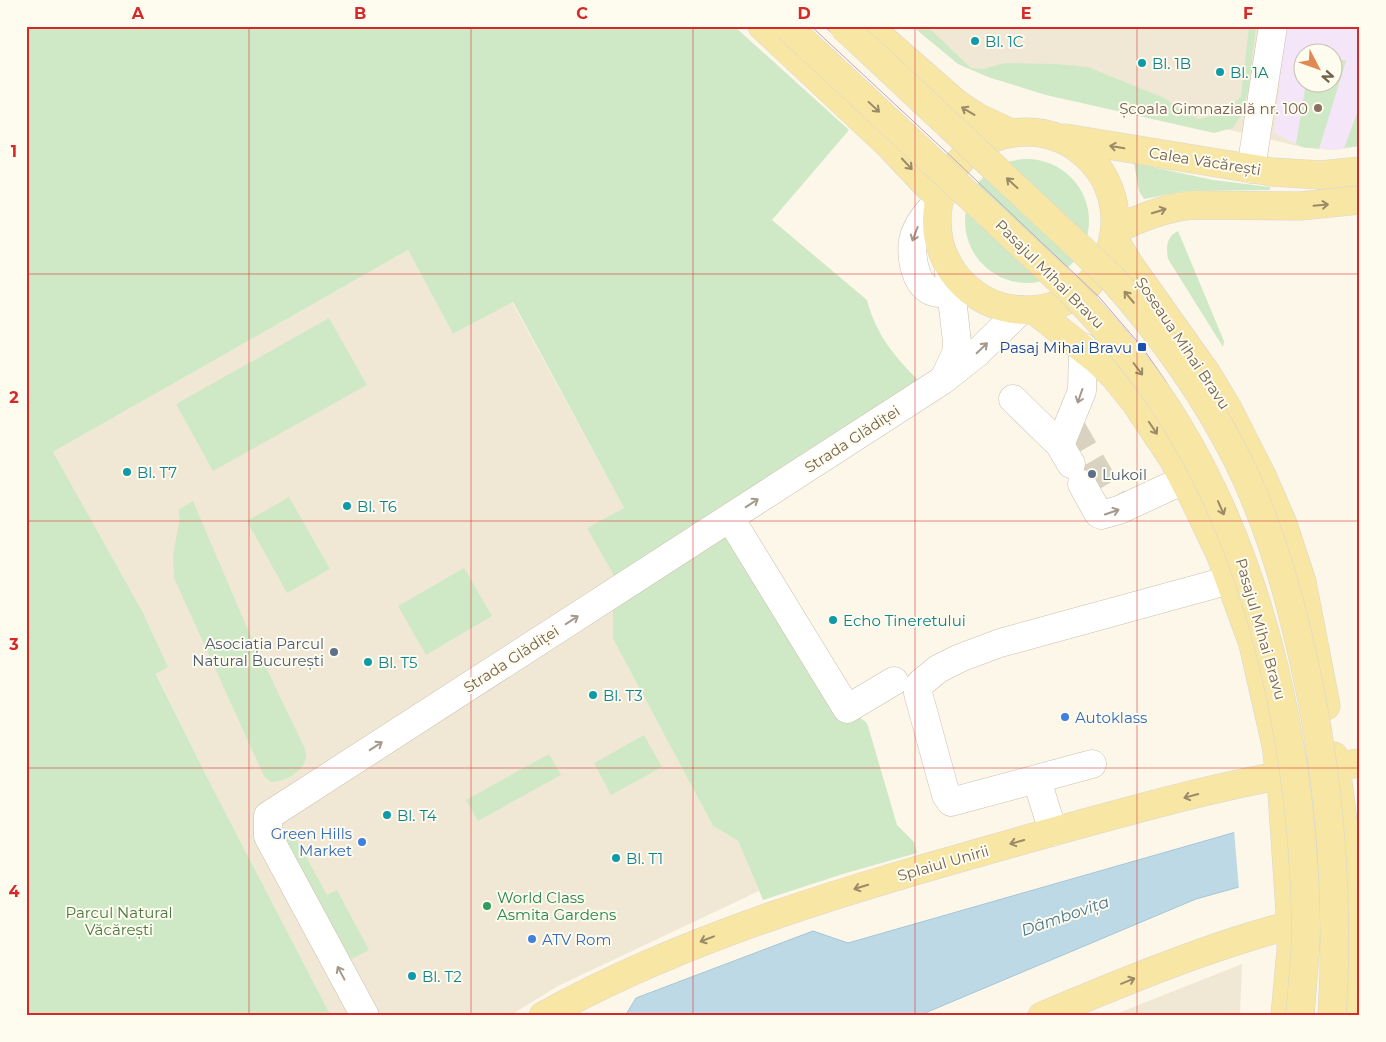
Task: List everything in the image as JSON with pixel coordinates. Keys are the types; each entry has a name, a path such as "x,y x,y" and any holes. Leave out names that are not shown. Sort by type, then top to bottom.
{"main road":[{"path":"762,26 889,145 940,199"},
{"name":"Pasajul Mihai Bravu","path":"787,26 1095,316 1132,360 1162,401 1201,467 1229,527 1250,585 1274,673 1287,731 1297,794 1304,893 1305,949 1300,1016"},
{"name":"Pasajul Mihai Bravu","path":"843,26 1110,276 1142,313 1176,359 1206,404 1236,458 1262,514 1283,575 1312,699 1326,790 1334,890 1335,956 1332,1016"},
{"path":"868,26 957,104 977,117 1011,133"},
{"name":"Calea Văcărești","path":"1011,133 1025,132 1051,135 1252,170 1321,175 1360,171"},
{"path":"1011,133 995,137 981,144 967,155 951,173 940,199 937,225 938,238 959,292 1002,307 1027,310 1050,307 1064,301 1088,285 1105,262 1114,235 1113,201 1108,185 1100,171 1077,148 1051,135"},
{"path":"1114,235 1141,218 1175,207 1300,206 1360,200"},
{"name":"Șoseaua Mihai Bravu","path":"1114,235 1131,267 1207,374 1244,440 1283,524 1302,582 1319,664 1348,764 1341,799 1348,885 1355,911"},
{"path":"1027,310 1083,347 1107,369 1135,402 1161,440 1184,480 1212,535 1230,580 1255,652 1268,707 1280,774 1291,925 1286,1016"},
{"name":"Splaiul Unirii","path":"544,1016 621,975 737,928 858,888 1053,832 1238,783 1280,774 1348,764"},
{"path":"1042,1016 1185,959 1291,925 1355,911 1349,1016"}],"street":[{"path":"1252,170 1273,26"},
{"path":"940,199 918,227 912,242 912,251 916,276 921,284 932,292 940,294 959,292 957,351 943,380"},
{"name":"Strada Glădiței","path":"365,1016 268,836 268,816 943,380 1027,310"},
{"path":"1071,464 1082,390 1083,347"},
{"path":"1013,399 1071,464 1098,513 1101,515 1118,510 1184,480"},
{"path":"730,518 847,709 894,681"},
{"path":"1092,764 954,802 949,800 918,693 920,684 938,669 1000,642 1230,580"},
{"path":"1037,780 1053,832"}],"shaded area":[{"path":"917,26 1360,26 1360,146 1333,150 1302,147 964,67"},
{"name":"Școala Gimnazială nr. 100","path":"1286,26 1360,26 1360,146 1333,150 1302,147 1274,133"},
{"path":"408,250 453,334 512,302 624,508 588,528 613,574 613,639 713,826 738,841 759,891 558,986 509,1016 331,1016 206,775 156,673 53,452"},
{"path":"1242,964 1240,1016 1111,1016"}],"green space":[{"name":"Parcul Natural Văcărești","path":"26,26 734,26 849,130 772,220 867,300 881,335 902,364 920,382 722,506 847,709 866,722 897,825 914,842 917,853 846,873 763,900 738,841 713,826 613,639 613,574 587,528 624,508 513,302 453,334 408,250 53,452 142,611 168,667 156,674 331,1016 26,1016"},
{"path":"912,26 927,26 971,68 983,69 1005,63 1088,67 1164,98 1186,113 1199,119 1229,109 1241,96 1249,26 1256,26 1249,87 1243,112 1233,128 1214,133 1046,95 988,77 958,64"},
{"path":"1305,92 1336,92 1319,149 1302,147 1296,144"},
{"path":"1360,105 1360,146 1344,148"},
{"path":"1027,159 1051,164 1071,177 1084,197 1089,221 1084,245 1071,265 1051,278 1027,283 1003,278 983,265 970,245 965,221 970,197 983,177 1003,164"},
{"path":"1134,163 1213,180 1270,187 1270,190 1185,191 1144,199 1139,191"},
{"path":"1178,231 1224,341 1223,347 1168,259 1169,239"},
{"path":"329,318 367,385 213,471 176,404"},
{"path":"289,497 330,569 287,593 247,521"},
{"path":"193,501 245,623 305,749 305,762 298,772 276,782 271,782 264,776 174,578 173,555 180,518 178,510"},
{"path":"464,568 492,616 426,655 398,606"},
{"path":"644,735 662,767 611,795 594,763"},
{"path":"549,754 561,775 478,821 466,800"},
{"path":"291,829 327,895 337,890 369,950 350,960 283,834"}],"water":[{"name":"Dâmbovița","path":"1250,828 1264,880 1196,899 918,1016 625,1016 636,998 813,931 848,943"}],"pier":[{"path":"1360,798 1360,863 1239,890 1234,830"}],"tunnel":[{"path":"1070,425 1119,510"}],"tram line":[{"path":"811,26 1099,297 1142,347 1165,380 1217,469 1235,506 1265,585 1284,658 1302,740 1310,806 1318,919 1314,1016"},
{"path":"824,26 927,118 1097,277 1142,328 1162,357 1218,450 1252,524 1273,579 1293,652 1308,727 1326,896 1327,951 1323,1016"}],"place":[{"name":"Bl. 1C","path":"975,41"},
{"name":"Bl. 1B","path":"1142,63"},
{"name":"Bl. 1A","path":"1220,72"},
{"name":"Școala Gimnazială nr. 100","path":"1318,108"},
{"name":"Pasaj Mihai Bravu","path":"1142,347"},
{"name":"Bl. T7","path":"127,472"},
{"name":"Lukoil","path":"1092,474"},
{"name":"Bl. T6","path":"347,506"},
{"name":"Echo Tineretului","path":"833,620"},
{"name":"Asociația Parcul Natural București","path":"334,652"},
{"name":"Bl. T5","path":"368,662"},
{"name":"Bl. T3","path":"593,695"},
{"name":"Autoklass","path":"1065,717"},
{"name":"Bl. T4","path":"387,815"},
{"name":"Green Hills Market","path":"362,842"},
{"name":"Bl. T1","path":"616,858"},
{"name":"World Class Asmita Gardens","path":"487,906"},
{"name":"ATV Rom","path":"532,939"},
{"name":"Bl. T2","path":"412,976"}]}
